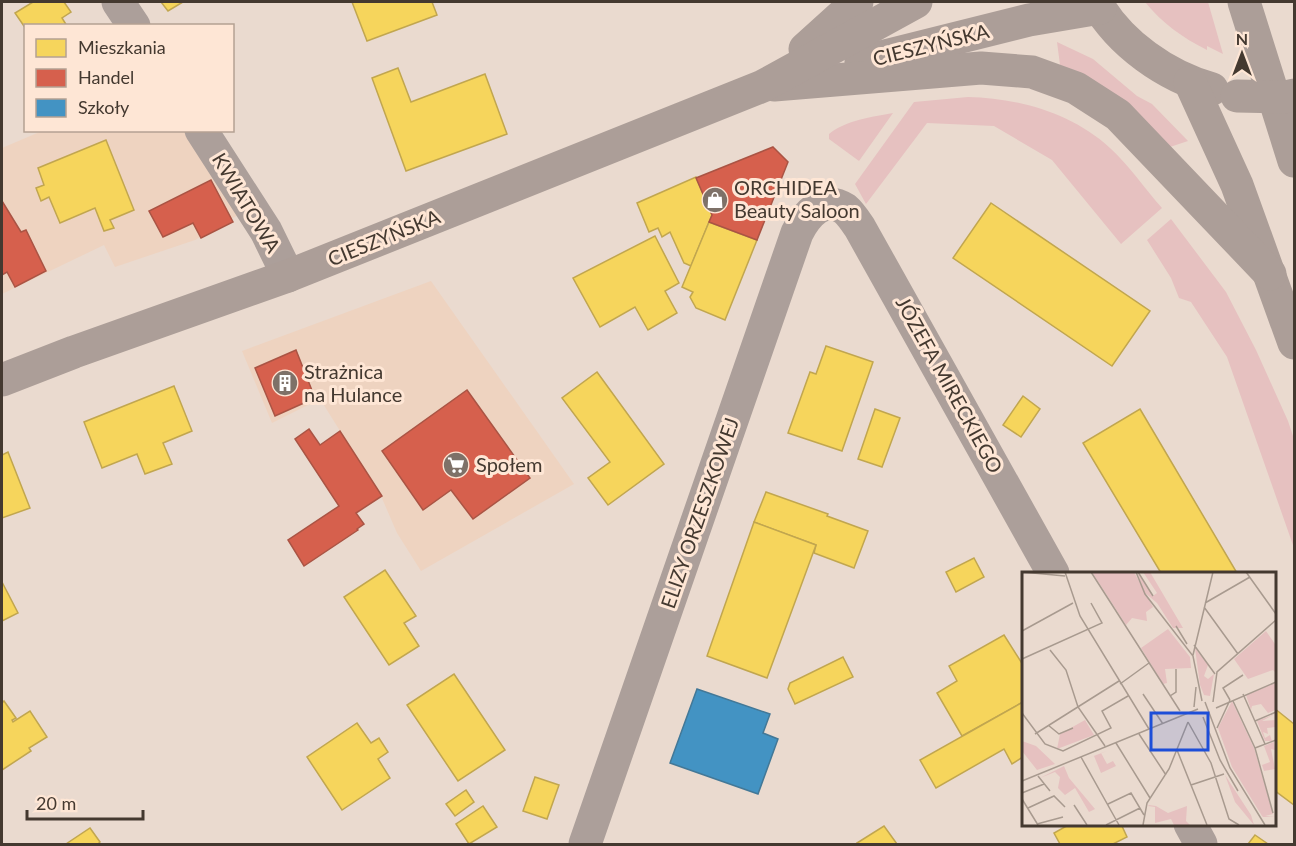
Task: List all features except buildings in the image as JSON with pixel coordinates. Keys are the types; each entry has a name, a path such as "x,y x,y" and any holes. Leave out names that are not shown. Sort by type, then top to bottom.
{"main road":[{"path":"764,86 857,2"},
{"name":"CIESZYŃSKA","path":"2,380 288,276 764,86 916,2"},
{"path":"1244,2 1294,161"},
{"path":"1098,5 1125,38 1140,51 1155,63 1190,82 1237,96 1285,97 1294,95"},
{"name":"CIESZYŃSKA","path":"764,86 1098,5"},
{"path":"764,86 981,68 1032,72 1076,88 1118,115 1168,170 1270,274"},
{"path":"1190,82 1237,185 1294,343"}],"street":[{"path":"118,2 133,24"},
{"name":"KWIATOWA","path":"202,132 266,231 288,276"},
{"name":"ELIZY ORZESZKOWEJ","path":"587,843 797,233 804,218 813,210 825,204 837,205"},
{"name":"JÓZEFA MIRECKIEGO","path":"837,205 848,210 860,228 1052,572"},
{"path":"1191,825 1201,844"}],"shaded area":[{"path":"1145,2 1208,2 1223,54 1207,46 1207,50 1181,35 1158,17"},
{"path":"1057,42 1093,59 1137,96 1152,104 1188,141 1170,147 1129,104 1060,65"},
{"path":"968,97 1025,104 1079,125 1117,155 1162,208 1121,244 1052,160 994,126 927,123 866,204 855,184 914,102"},
{"path":"893,113 859,161 829,139 829,134 843,125"},
{"path":"40,132 185,132 238,215 195,240 115,267 104,245 2,294 2,148"},
{"path":"1171,219 1226,292 1256,350 1288,421 1294,439 1294,548 1227,357 1191,302 1179,298 1171,278 1147,240"},
{"path":"431,281 574,484 421,571 397,533 381,496 320,399 272,423 242,351"}],"place":[{"name":"ORCHIDEA Beauty Saloon","path":"715,200"},
{"name":"Strażnica na Hulance","path":"285,383"},
{"name":"Społem","path":"456,465"}]}
